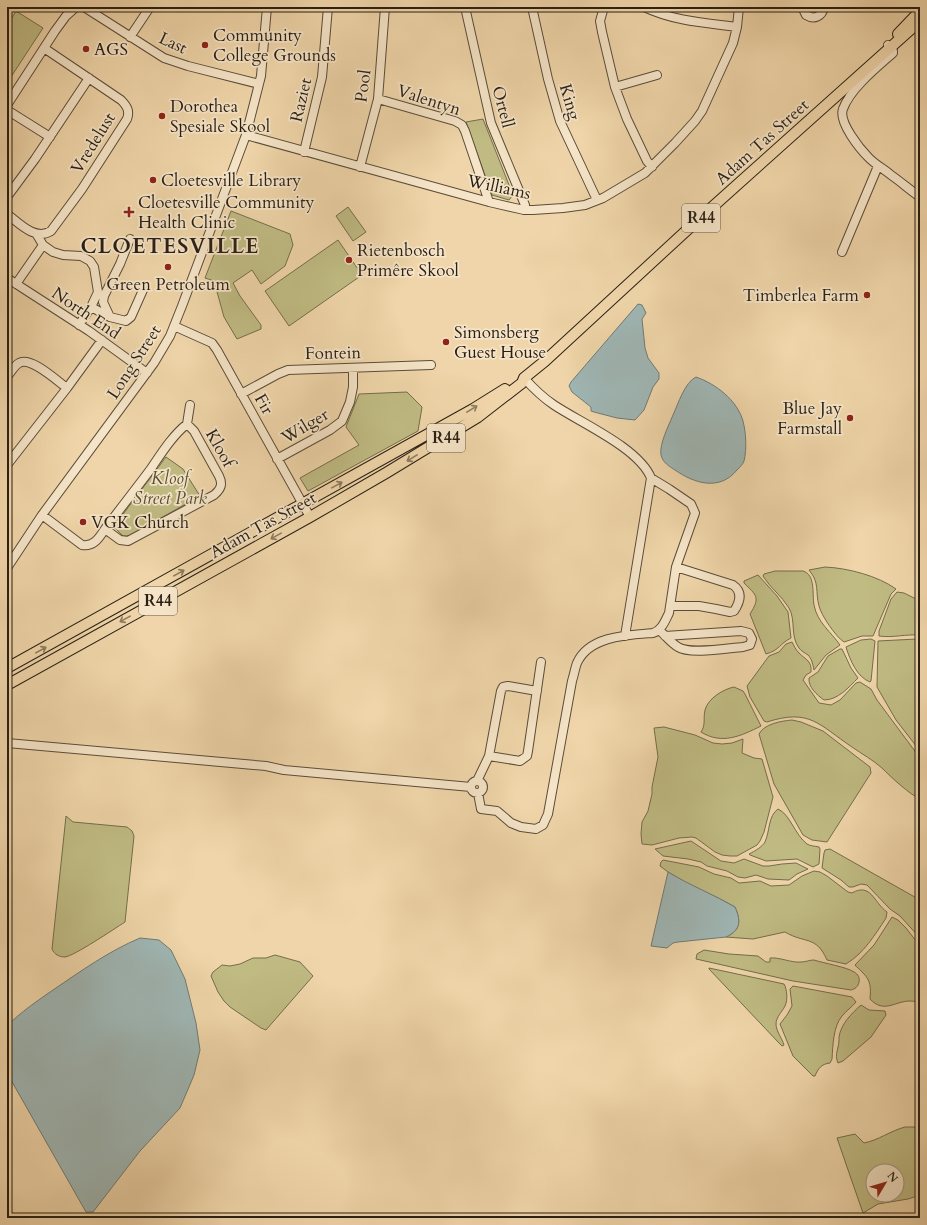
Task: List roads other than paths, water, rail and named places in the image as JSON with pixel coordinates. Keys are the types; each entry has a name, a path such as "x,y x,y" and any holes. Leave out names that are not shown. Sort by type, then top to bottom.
{"main road":[{"name":"Adam Tas Street","path":"889,47 920,11"},
{"name":"Adam Tas Street","path":"7,668 473,409 518,380 524,378 545,361 889,47 920,21"},
{"name":"Adam Tas Street","path":"7,685 310,517 455,432 478,417 508,394 522,383 524,378"}],"street":[{"path":"7,105 66,16 76,7"},
{"name":"Last","path":"84,7 164,58 188,66 259,84"},
{"path":"130,37 150,7"},
{"name":"Long Street","path":"7,568 42,515 147,373 162,351 174,326 246,135 259,84 267,7"},
{"name":"Raziet","path":"304,152 322,77 328,7"},
{"name":"Pool","path":"360,166 378,99 385,7"},
{"name":"Ortell","path":"465,7 491,123 496,139 525,205 524,210"},
{"name":"King","path":"532,7 548,80 560,122 597,200"},
{"path":"604,7 600,21 614,87 647,161 652,166"},
{"path":"644,7 674,18 737,27"},
{"name":"Williams","path":"246,135 304,152 524,210 585,205 639,177 652,166 695,122 702,111 725,62 737,27 739,7"},
{"path":"802,7 803,12 812,18 819,16 824,7"},
{"path":"889,47 893,53 868,75 846,102 842,110 843,122 853,138 869,158 920,197"},
{"path":"7,196 50,137 89,78 44,48"},
{"path":"614,87 657,75"},
{"name":"Vredelust","path":"37,235 47,234 54,228 82,190 129,115 128,109 121,100 89,78"},
{"name":"Valentyn","path":"378,99 448,119 462,125 490,202"},
{"path":"7,110 50,137"},
{"path":"842,252 878,166"},
{"path":"7,214 37,235 43,245 58,254 81,256 90,261 94,267 103,302 110,317"},
{"path":"79,324 101,294 120,264 130,239"},
{"path":"7,289 43,245"},
{"name":"North End","path":"12,282 79,324 147,373"},
{"path":"91,307 110,317 122,321 128,320 131,317 143,290"},
{"name":"Fir","path":"174,326 212,343 310,517"},
{"path":"7,465 102,340"},
{"path":"7,377 15,366 21,362 26,362 35,364 67,388"},
{"name":"Fontein","path":"241,394 288,370 431,365"},
{"name":"Wilger","path":"277,459 330,430 342,421 350,402 353,387 353,368"},
{"path":"524,378 539,394 553,404 633,454 651,478 670,489 691,504 694,508 695,513 676,567 669,613 662,633"},
{"path":"187,424 190,405"},
{"name":"Kloof","path":"42,515 82,545 92,545 180,430 187,424 194,431 220,476 222,483 219,490 214,495 128,541 120,540 105,529"},
{"path":"625,636 651,478"},
{"path":"670,606 707,607 730,612 734,611 740,599 738,591 733,585 676,567"},
{"path":"7,743 266,766 284,770 482,784 483,788 481,792 478,793 481,809 497,811 511,824 536,829 543,825 548,814 572,681 577,662 592,646 604,639 652,633 741,631 749,633 752,639 750,645 743,647 691,651 677,647 662,633"},
{"path":"489,756 520,761 527,756 531,738 541,662"},
{"path":"474,784 489,756 500,691 504,687 508,686 537,691"}],"water":[{"path":"638,304 642,305 646,313 642,319 645,348 648,358 659,373 659,379 653,387 644,410 635,420 617,418 591,411 591,407 572,392 569,386"},
{"path":"696,377 718,388 731,400 740,413 744,426 746,446 744,462 730,477 715,483 699,482 683,475 666,464 661,455 663,440 680,399 685,388"},
{"path":"668,872 735,907 739,921 735,931 726,937 678,942 673,943 667,948 651,946"},
{"path":"140,938 159,940 171,950 185,979 196,1023 200,1050 194,1075 180,1108 140,1151 93,1212 86,1212 7,1073 7,1026 35,1003 106,955"}],"place":[{"name":"Community College Grounds","path":"205,45"},
{"name":"AGS","path":"86,49"},
{"name":"Dorothea Spesiale Skool","path":"162,116"},
{"name":"Cloetesville Library","path":"153,180"},
{"name":"Cloetesville Community Health Clinic","path":"129,212"},
{"name":"Rietenbosch Primêre Skool","path":"349,260"},
{"name":"Green Petroleum","path":"168,267"},
{"name":"Timberlea Farm","path":"867,295"},
{"name":"Simonsberg Guest House","path":"446,342"},
{"name":"Blue Jay Farmstall","path":"850,418"},
{"name":"VGK Church","path":"83,522"}],"district":[{"name":"CLOETESVILLE","path":"170,246"}],"park label":[{"name":"Kloof Street Park","path":"170,488"}]}
